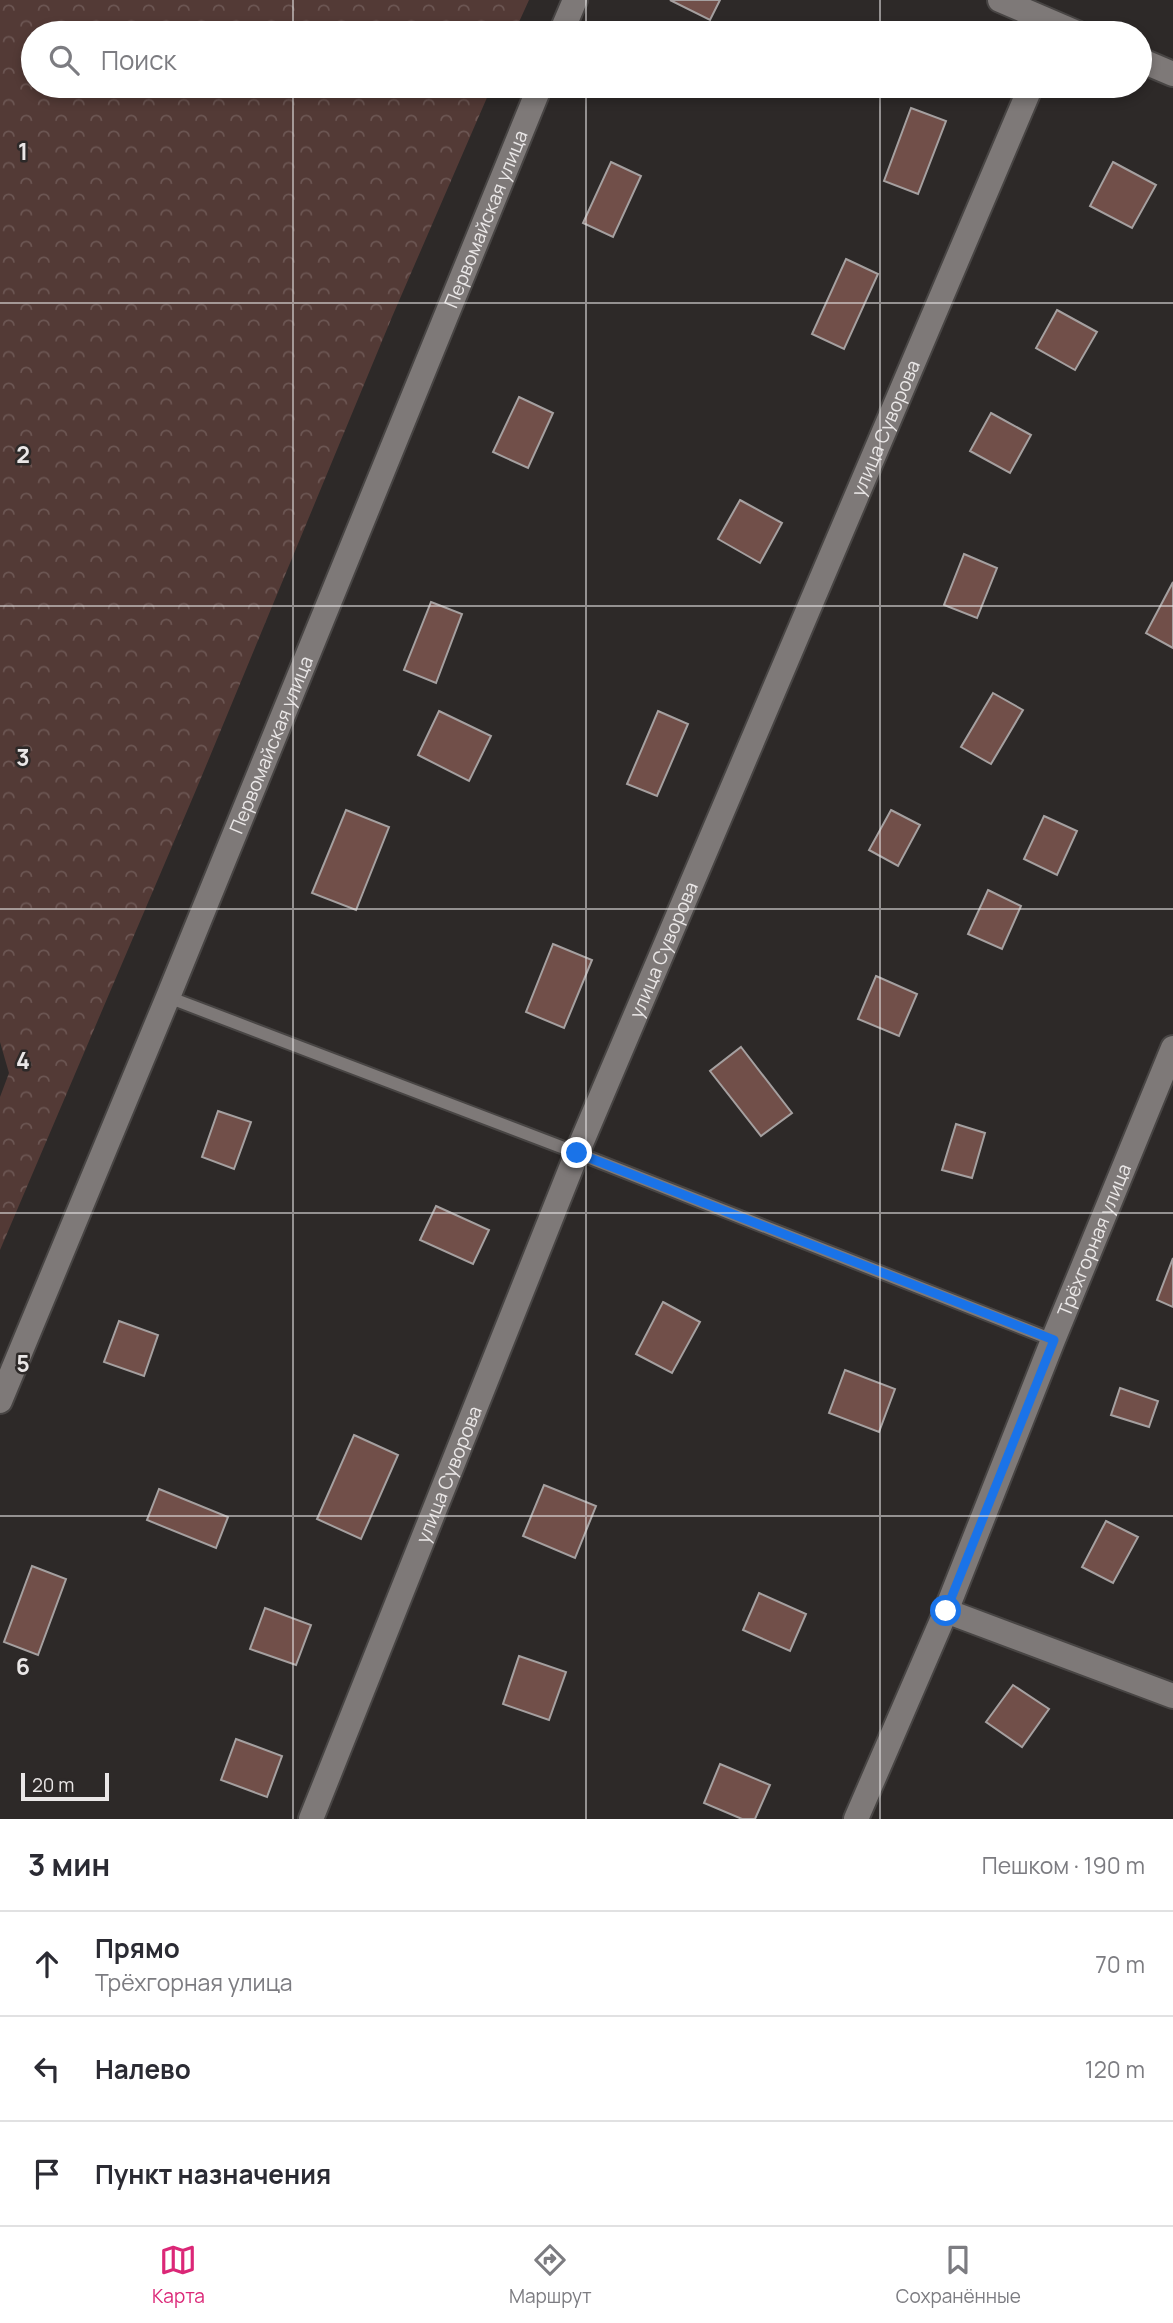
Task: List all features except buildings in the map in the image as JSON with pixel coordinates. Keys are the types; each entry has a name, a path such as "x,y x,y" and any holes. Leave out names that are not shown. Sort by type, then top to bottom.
{"street":[{"path":"566,21 575,0"},
{"path":"1000,0 1044,21"},
{"path":"1152,65 1173,74"},
{"name":"Первомайская улица","path":"0,1401 535,98"},
{"name":"улица Суворова","path":"311,1819 577,1153 1026,98"},
{"name":"Трёхгорная улица","path":"856,1819 946,1611 1173,1048"},
{"path":"946,1611 1173,1696"}],"lane":[{"path":"168,997 577,1153 1054,1340"}],"green space":[{"path":"0,0 529,0 519,21 21,21 21,98 487,98 0,1250 0,1097 9,1073 0,1042"}],"route":[{"path":"577,1153 1054,1340 946,1611"}]}
